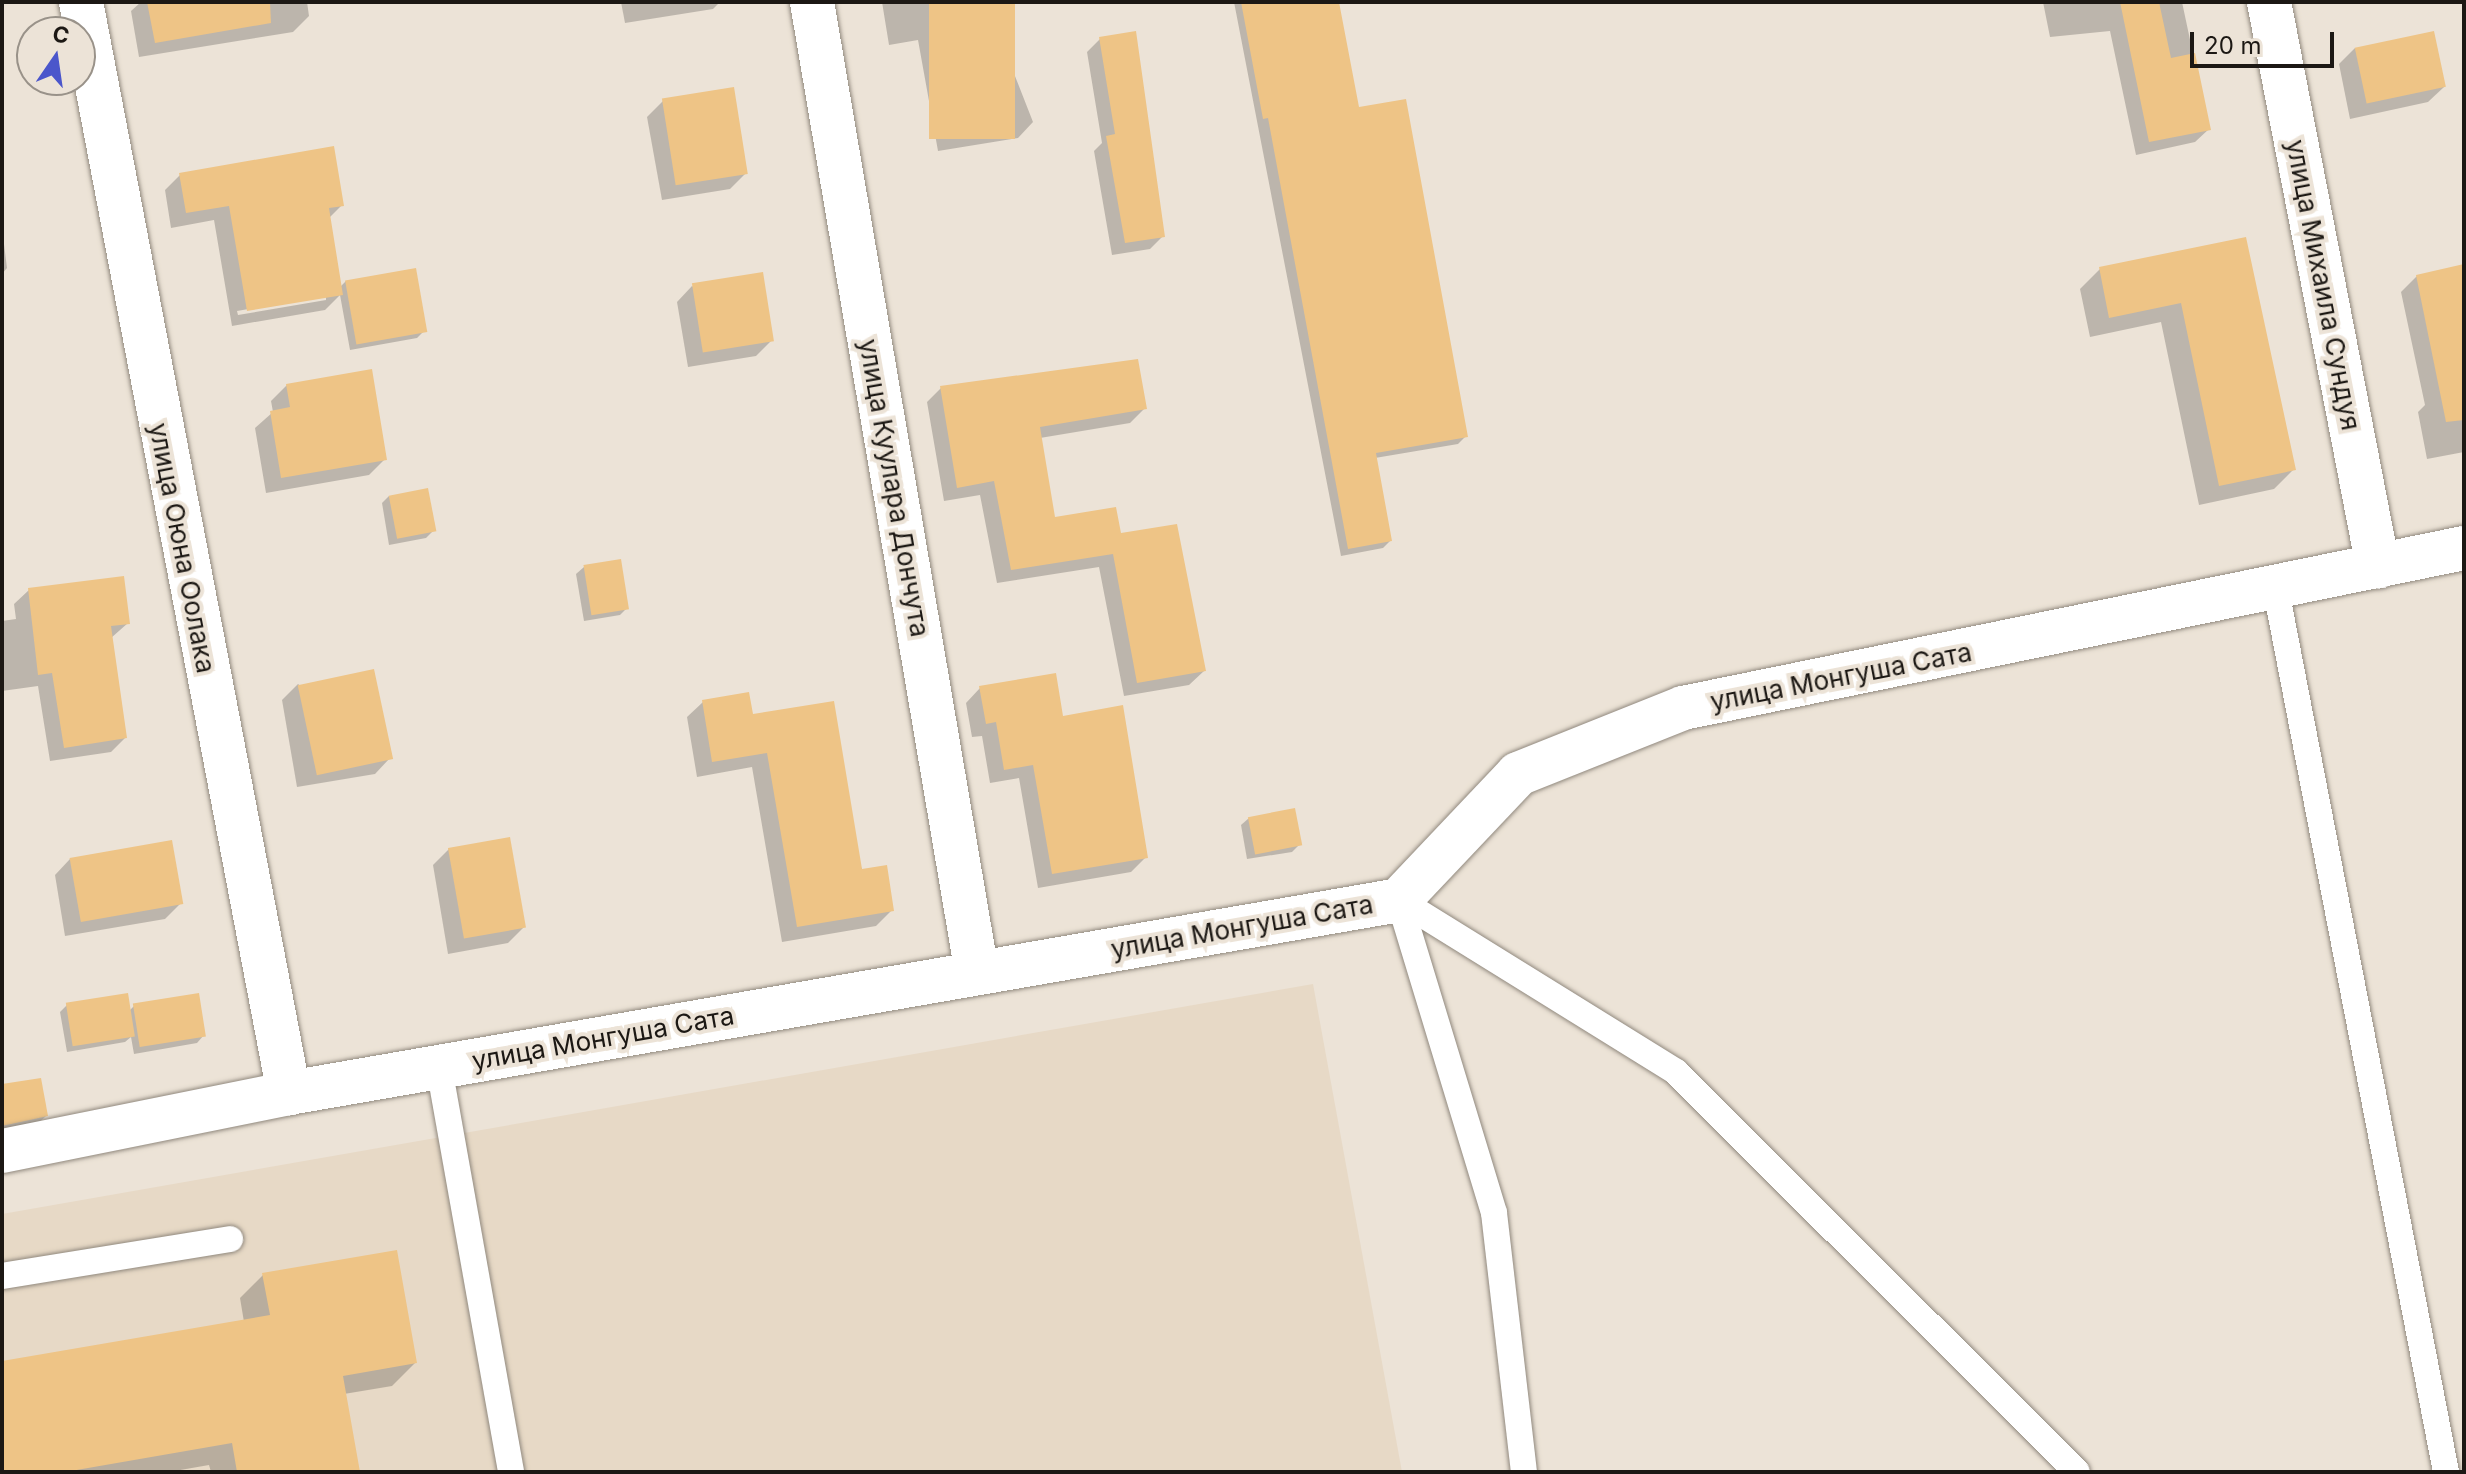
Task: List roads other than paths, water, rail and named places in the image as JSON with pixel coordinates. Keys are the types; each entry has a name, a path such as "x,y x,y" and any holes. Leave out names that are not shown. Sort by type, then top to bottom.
{"street":[{"name":"улица Оюна Оолака","path":"81,2 289,1093"},
{"name":"улица Куулара Дончута","path":"812,2 977,973"},
{"name":"улица Михаила Сундуя","path":"2269,2 2378,567"},
{"name":"улица Монгуша Сата","path":"2,1151 289,1093 1399,900 1518,774 1683,708 2276,590 2464,548"}],"lane":[{"path":"2276,590 2446,1472"},
{"path":"1399,900 1494,1213 1524,1472"},
{"path":"1399,900 1676,1072 2077,1472"},
{"path":"439,1067 511,1472"},
{"path":"2,1276 230,1239"}]}
